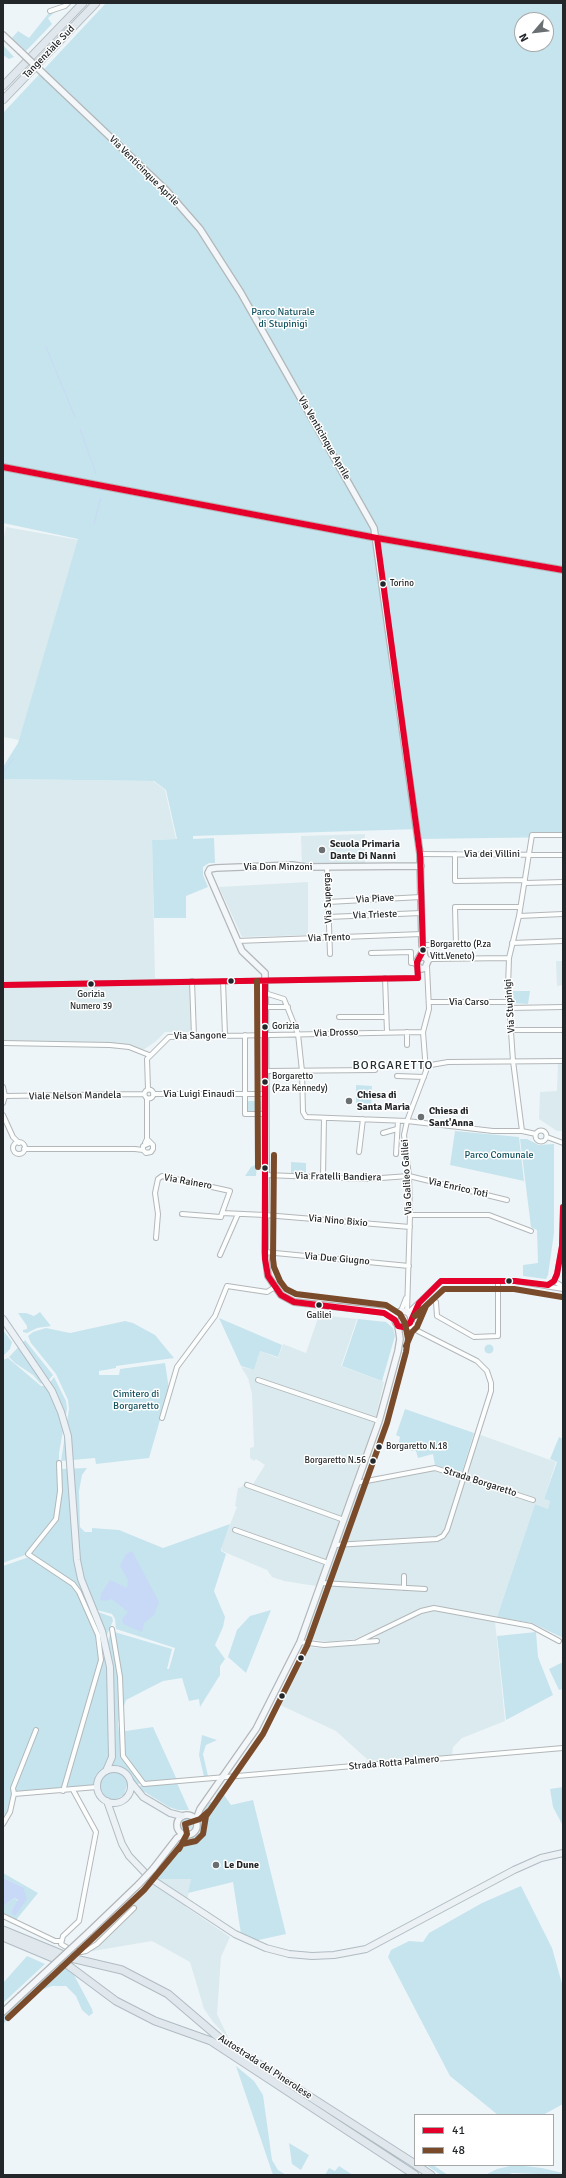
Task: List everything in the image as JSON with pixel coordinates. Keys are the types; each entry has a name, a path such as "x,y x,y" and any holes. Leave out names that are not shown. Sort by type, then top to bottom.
{"highway":[{"name":"Tangenziale Sud","path":"3,86 83,3"},
{"name":"Tangenziale Sud","path":"3,100 96,3"},
{"name":"Autostrada del Pinerolese","path":"3,1930 71,1958 129,1973 168,1994 223,2041 414,2164"},
{"name":"Autostrada del Pinerolese","path":"3,1937 65,1963 116,2001 155,2021 211,2041 415,2175"},
{"name":"Autostrada del Pinerolese","path":"418,2166 431,2175"}],"main road":[{"path":"3,1319 47,1382 57,1400 66,1424 70,1448 77,1560 83,1584 103,1636 110,1667 112,1757 106,1771 99,1778 97,1787 100,1796 107,1801 120,1802"},
{"path":"112,1757 118,1767 143,1797 170,1813 182,1816"},
{"path":"106,1771 116,1769 122,1771"},
{"path":"117,1830 116,1813 120,1802 127,1797 130,1791 130,1781"},
{"path":"127,1797 143,1797"},
{"path":"107,1801 122,1844 139,1867 162,1887 235,1934 266,1948 289,1954 312,1956 352,1953 366,1949 514,1870 541,1858 563,1853"},
{"path":"170,1813 177,1822"}],"street":[{"path":"50,11 65,6 68,3"},
{"name":"Via Venticinque Aprile","path":"3,35 166,190 200,229 241,293 357,496 374,528 377,538 413,797"},
{"path":"3,467 377,538 563,570"},
{"name":"Via Galileo Galilei","path":"385,978 418,978 421,962 421,866 413,797"},
{"name":"Via Stupinigi","path":"522,1131 513,1061 509,1002 509,958 519,916 532,835 563,835"},
{"name":"Via dei Villini","path":"420,854 563,855"},
{"path":"454,854 455,881 563,882"},
{"name":"Via Don Minzoni","path":"237,942 229,918 208,873 209,870 213,868 292,865 327,867 421,866"},
{"name":"Via Superga","path":"327,867 330,954"},
{"name":"Via Piave","path":"328,902 421,897"},
{"path":"422,948 456,944 455,907 520,907"},
{"name":"Via Trieste","path":"328,917 421,913"},
{"path":"519,916 563,914"},
{"name":"Via Trento","path":"237,942 422,934"},
{"path":"512,943 563,941"},
{"path":"237,942 242,951 265,973 263,981 263,1035 266,1071 265,1252 266,1269 275,1287 281,1295 294,1302 406,1317 416,1329 477,1361 489,1376 491,1391 447,1530 441,1537 335,1545"},
{"path":"371,953 411,952 411,963 431,959 509,958"},
{"name":"Via Galileo Galilei","path":"406,1317 410,1215 409,1176 404,1135 407,1121 424,1077 426,1066 423,1032 428,1017 430,1002 421,962"},
{"path":"3,985 385,978 387,1032"},
{"path":"223,981 225,1036"},
{"path":"263,981 266,1007 263,1035"},
{"path":"192,982 194,1036"},
{"path":"265,993 284,998 298,1034 302,1071 303,1112 306,1117 407,1121 493,1131 522,1131 536,1134 543,1130 547,1137 563,1143"},
{"name":"Via Carso","path":"430,1002 509,1002"},
{"path":"266,1007 288,1007"},
{"path":"510,1008 563,1007"},
{"path":"339,1017 386,1017"},
{"path":"512,1030 563,1030"},
{"path":"407,1032 407,1045"},
{"name":"Via Drosso","path":"263,1035 423,1032"},
{"path":"245,1035 245,1114 266,1114"},
{"name":"Via Sangone","path":"149,1055 169,1037 263,1035"},
{"path":"3,1043 110,1045 129,1047 149,1055 147,1063 148,1089 144,1094 147,1098 146,1144 135,1149 24,1149 19,1154 14,1152 13,1147 19,1143"},
{"path":"426,1066 448,1062 563,1061"},
{"path":"266,1071 374,1070"},
{"path":"397,1076 424,1077"},
{"path":"3,1087 6,1096 3,1103"},
{"path":"147,1098 150,1098 153,1094 152,1091 148,1089"},
{"name":"Viale Nelson Mandela","path":"6,1096 144,1094"},
{"name":"Via Luigi Einaudi","path":"153,1094 266,1094"},
{"path":"3,1115 11,1133 19,1143 22,1144 24,1149"},
{"path":"323,1177 324,1118"},
{"path":"359,1152 363,1119"},
{"path":"396,1154 398,1121"},
{"path":"383,1133 397,1129"},
{"path":"536,1134 540,1141 547,1137"},
{"name":"Via Fratelli Bandiera","path":"266,1175 366,1179 409,1176"},
{"name":"Via Rainero","path":"156,1238 158,1214 155,1193 158,1179 162,1176 230,1190 222,1213"},
{"name":"Via Enrico Toti","path":"409,1176 507,1200"},
{"path":"554,1282 562,1246 563,1207"},
{"path":"182,1214 221,1217 222,1213 266,1215"},
{"path":"220,1255 238,1214"},
{"name":"Via Nino Bixio","path":"266,1215 410,1227"},
{"path":"410,1215 489,1215 531,1231"},
{"name":"Via Due Giugno","path":"265,1252 409,1266"},
{"path":"396,1323 406,1317 419,1302 442,1281 515,1281 563,1288"},
{"path":"436,1302 436,1316 474,1337 498,1336 498,1281"},
{"path":"543,1286 554,1282"},
{"path":"554,1282 563,1288"},
{"path":"162,1418 177,1367 215,1316 227,1286 268,1292 275,1287"},
{"name":"Via Galileo Galilei","path":"406,1317 407,1296"},
{"path":"396,1323 406,1317 419,1302"},
{"path":"407,1303 414,1307"},
{"path":"384,1313 396,1323 400,1339"},
{"path":"181,1833 189,1835 195,1831 197,1826 196,1820 200,1809 256,1730 300,1642 379,1421 406,1317"},
{"path":"258,1380 379,1421"},
{"path":"59,1463 60,1491 56,1519 28,1554 73,1584 79,1592 98,1635 101,1660 63,1791"},
{"name":"Strada Borgaretto","path":"356,1483 435,1468 533,1500"},
{"path":"246,1485 344,1520"},
{"path":"235,1530 328,1563"},
{"path":"404,1576 404,1588"},
{"path":"321,1584 425,1589"},
{"path":"358,1642 421,1611 434,1608 531,1626 559,1641"},
{"name":"Strada Rotta Palmero","path":"112,1629 120,1677 122,1752 126,1762 144,1784 563,1748"},
{"path":"300,1642 324,1645 377,1641"},
{"path":"3,1824 10,1812 14,1794 13,1788 36,1730"},
{"path":"14,1794 97,1787"},
{"path":"60,1941 79,1921 96,1832 73,1790"},
{"path":"181,1833 177,1822 182,1816 190,1815 200,1809"},
{"path":"190,1815 196,1820"},
{"path":"3,2012 90,1932 139,1884 153,1869 181,1833"},
{"path":"60,1941 64,1947 71,1950 81,1952 86,1951 97,1944 134,1908"},
{"path":"3,1916 55,1941 60,1941"}],"shaded area":[{"path":"6,527 79,540 19,740 3,737 3,543"},
{"path":"3,779 153,781 165,790 176,839 152,840 155,978 190,978 191,1032 165,1032 155,1042 143,1050 3,1042"},
{"name":"Scuola Primaria Dante Di Nanni","path":"365,834 365,863 302,865 301,836"},
{"path":"308,882 308,935 242,937 219,887"},
{"path":"556,961 563,961 563,985 557,986"},
{"path":"558,1064 563,1064 563,1131 557,1131 539,1119 540,1092 557,1091"},
{"path":"319,1315 357,1319 341,1366 384,1382 375,1420 316,1586 284,1581 272,1577 267,1570 222,1551 222,1545 237,1507 235,1506 238,1488 242,1487 245,1481 253,1484 265,1465 256,1459 254,1461 250,1458 250,1448 254,1447 252,1394 248,1378 241,1367 254,1370 260,1351 278,1358 283,1344 306,1353"},
{"path":"475,1433 556,1462 544,1499 550,1501 548,1509 535,1504 497,1617 434,1606 421,1609 355,1639 329,1642 304,1638 358,1484 434,1470 460,1478"},
{"path":"132,1551 159,1602 154,1615 144,1623 142,1632 123,1624 122,1619 128,1612 112,1599 106,1601 100,1600 101,1594 110,1580 127,1588 128,1580 120,1566 126,1554"},
{"path":"434,1610 495,1621 505,1721 462,1738 453,1747 452,1755 369,1761 336,1731 278,1704 304,1647 322,1648 376,1643 375,1635 421,1613"},
{"path":"3,1878 23,1887 27,1899 16,1915 13,1915 11,1911 18,1900 14,1898 3,1907"},
{"path":"151,1879 191,1879 186,1907 230,1937 221,1957 217,2014 229,2039 213,2022 204,2009 190,1962 152,1941 75,1954 94,1942"}],"green space":[{"name":"Parco Naturale di Stupinigi","path":"106,3 563,3 563,837 420,839 419,829 193,836 193,839 214,838 215,863 209,863 203,867 203,875 208,887 186,896 186,918 154,918 152,840 177,839 166,790 154,781 3,779 3,767 18,743 78,539 3,523 3,113"},
{"path":"55,12 48,18 52,24 26,51 12,38 18,31 29,38 48,14"},
{"path":"3,45 14,57 9,59 3,55"},
{"path":"510,991 530,991 528,1004 511,1003"},
{"path":"356,1085 372,1086 371,1111 356,1111"},
{"path":"248,1101 261,1101 262,1113 248,1113"},
{"name":"Parco Comunale","path":"455,1131 519,1137 524,1181 450,1165"},
{"path":"520,1139 527,1139 539,1145 554,1144 554,1233 548,1275 546,1279 523,1276 523,1265 538,1263 537,1230 531,1227"},
{"path":"291,1162 306,1163 306,1174 291,1174"},
{"path":"257,1164 256,1176 245,1176 251,1167"},
{"path":"40,1312 51,1326 37,1328 27,1333 23,1332 23,1330 27,1329 27,1326 18,1313 26,1313 34,1316"},
{"path":"219,1318 282,1345 278,1357 260,1351 254,1370 241,1366"},
{"path":"358,1319 386,1322 393,1328 395,1336 382,1381 342,1366"},
{"name":"Cimitero di Borgaretto","path":"125,1321 133,1323 155,1335 174,1358 116,1366 116,1368 99,1371 99,1375 119,1375 120,1369 165,1363 169,1389 149,1458 96,1464 95,1458 61,1461 69,1409 68,1400 56,1374 31,1343 28,1336 33,1332 46,1328 70,1333"},
{"path":"3,1330 12,1342 10,1349 3,1356"},
{"path":"25,1340 53,1375 45,1385 40,1383 33,1375 9,1357"},
{"path":"487,1345 491,1345 493,1349 491,1353 487,1353 485,1351 485,1347"},
{"path":"8,1358 41,1386 47,1386 54,1377 66,1401 67,1409 59,1453 59,1491 54,1518 25,1555 3,1563 3,1360"},
{"path":"405,1409 474,1433 462,1472 435,1466 433,1454 418,1458 416,1451 397,1450 400,1437 396,1435"},
{"path":"559,1437 563,1439 563,1638 532,1623 497,1617 535,1504 548,1509 550,1501 544,1499 557,1462 550,1459"},
{"path":"87,1468 82,1475 79,1491 80,1527 85,1532 92,1532 92,1528 119,1530 163,1548 230,1524 221,1551 226,1554 214,1591 225,1617 223,1627 215,1645 225,1659 220,1666 220,1675 200,1707 199,1699 189,1701 182,1678 163,1681 126,1700 118,1723 119,1732 153,1727 177,1780 127,1785 124,1795 114,1800 106,1797 100,1788 73,1790 66,1787 111,1631 172,1649 167,1669 169,1669 175,1648 116,1629 115,1619 112,1614 93,1609 73,1583 31,1555 31,1551 54,1524 61,1469"},
{"path":"29,1557 72,1585 90,1609 112,1617 113,1621 108,1632 62,1790 18,1793 12,1799 9,1811 3,1823 3,1566"},
{"path":"271,1610 246,1673 228,1657 237,1630 250,1616"},
{"path":"536,1632 538,1657 553,1695 506,1720 497,1636"},
{"path":"563,1662 563,1689 559,1690 549,1669"},
{"path":"202,1735 217,1740 206,1745 203,1754 208,1776 204,1777 199,1755"},
{"path":"177,1783 189,1810 178,1810 169,1807 135,1786"},
{"path":"563,1787 563,1826 553,1807 550,1789"},
{"name":"Le Dune","path":"220,1789 231,1805 253,1800 286,1934 254,1941 241,1934 233,1882 188,1893 191,1879 152,1879 180,1841 196,1836 200,1828 198,1817 210,1802 216,1803 216,1795"},
{"path":"187,1818 191,1820 193,1824 191,1828 187,1830 183,1828 181,1824 183,1820"},
{"path":"3,1873 38,1893 16,1920 3,1914 3,1907 14,1898 18,1901 11,1911 16,1915 23,1887 3,1878"},
{"path":"521,1886 552,1948 563,1987 563,2104 545,2114 497,2114 450,2076 388,1957 391,1950 409,1941 423,1942 429,1933 482,1903"},
{"path":"27,1956 45,1964 3,2003 3,1983"},
{"path":"63,1966 74,1975 93,2013 89,2016 82,2010 76,1996 66,1986 52,1986 39,1991 3,2024 3,2016 49,1974"},
{"path":"236,2066 254,2081 263,2095 272,2160 278,2170 286,2175 273,2175"},
{"path":"289,2143 309,2155 301,2170 292,2164"},
{"path":"339,2166 353,2175 325,2175 329,2168 335,2171"},
{"path":"428,2166 434,2166 448,2175 441,2175"},
{"path":"510,2166 524,2166 542,2168 563,2173 563,2175 512,2173 506,2175 485,2175 497,2169"}],"waterway":[{"path":"46,347 75,417"},
{"path":"80,429 96,474"},
{"path":"94,523 101,498"},
{"path":"3,773 13,759"}],"transit line":[{"name":"41","path":"3,467 377,538 563,570"},
{"name":"41","path":"3,985 418,978 417,962 423,951 420,854 377,538"},
{"name":"48","path":"257,981 258,1167"},
{"name":"41","path":"265,981 265,1259 268,1276 281,1295 294,1302 384,1313 395,1320 398,1326 403,1327 410,1323 419,1303 441,1281 515,1281 548,1285 554,1281 557,1274 562,1246 563,1207"},
{"name":"48","path":"8,2018 144,1890 182,1844 196,1841 203,1834 206,1816 263,1734 307,1646 387,1423 406,1352 408,1339 405,1323 400,1314 386,1305 296,1294 286,1289 280,1281 274,1267 273,1259 274,1155"},
{"name":"48","path":"415,1316 444,1289 514,1289 562,1297"},
{"name":"48","path":"406,1346 412,1332 417,1327 426,1306"},
{"name":"48","path":"179,1849 187,1834 185,1824 200,1819 209,1811"}],"place":[{"name":"Torino","path":"383,584"},
{"name":"Scuola Primaria Dante Di Nanni","path":"322,850"},
{"name":"Borgaretto (P.za Vitt.Veneto)","path":"423,950"},
{"name":"Gorizia Numero 39","path":"91,984"},
{"name":"Gorizia","path":"265,1027"},
{"name":"Borgaretto (P.za Kennedy)","path":"265,1082"},
{"name":"Chiesa di Santa Maria","path":"349,1101"},
{"name":"Chiesa di Sant'Anna","path":"421,1117"},
{"name":"Galilei","path":"319,1305"},
{"name":"Borgaretto N.18","path":"379,1447"},
{"name":"Borgaretto N.56","path":"373,1461"},
{"name":"Le Dune","path":"216,1865"}],"district":[{"name":"BORGARETTO","path":"393,1066"}]}
